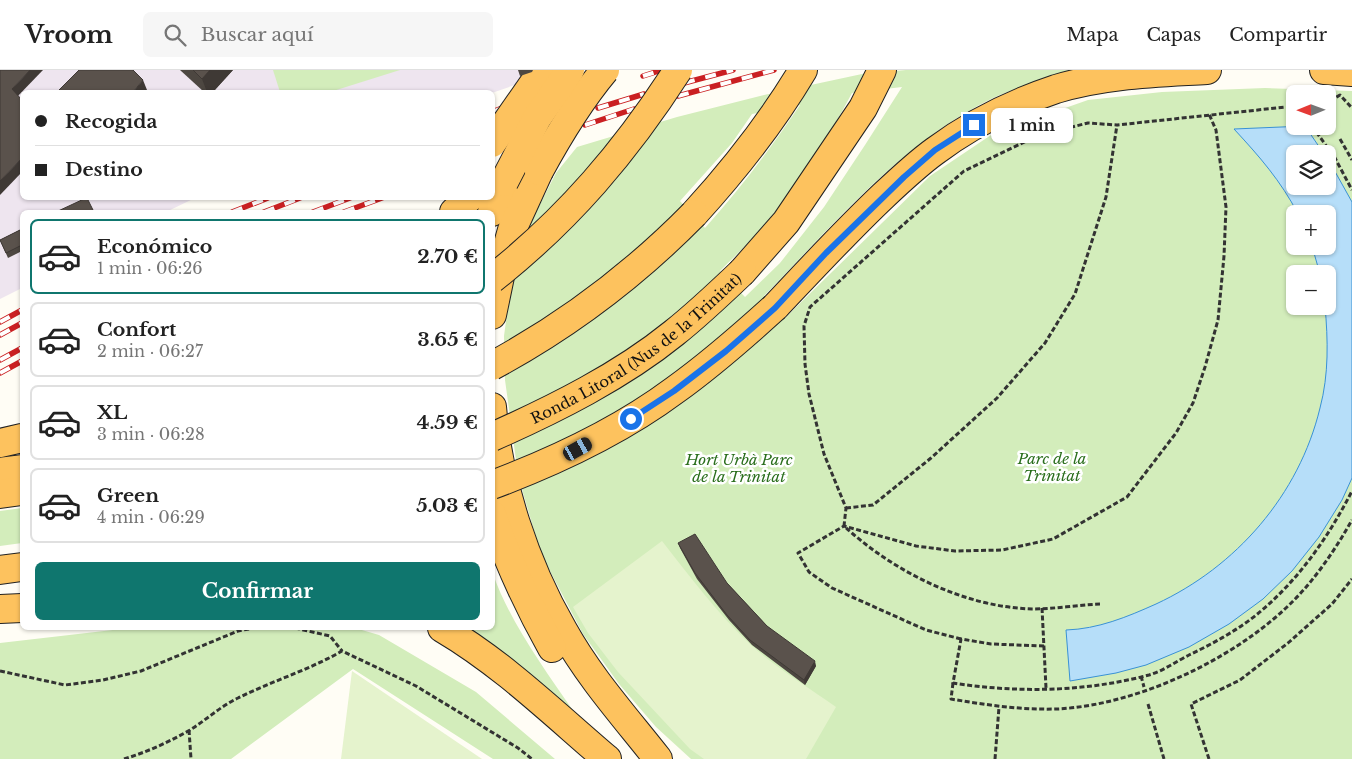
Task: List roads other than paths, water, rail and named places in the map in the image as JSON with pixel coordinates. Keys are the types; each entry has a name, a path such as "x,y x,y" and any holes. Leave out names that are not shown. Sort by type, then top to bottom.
{"highway":[{"path":"495,139 543,70"},
{"path":"495,194 498,176 570,70"},
{"path":"495,299 502,262 512,230 539,171 578,106 605,70"},
{"path":"495,276 573,208 644,121 678,70"},
{"path":"495,364 546,335 608,292 665,244 739,163 780,108 803,70"},
{"path":"495,484 545,465 578,449 643,412 674,391 726,351 775,308 826,253 904,177 935,150 974,125 1014,105 1057,89 1129,75 1207,70"},
{"path":"1324,70 1352,72"},
{"name":"Ronda Litoral (Nus de la Trinitat)","path":"495,436 566,401 637,359 673,334 742,272 786,222 879,86"},
{"path":"440,210 449,200"},
{"path":"456,210 466,200"},
{"path":"495,428 500,464 516,520 530,559 563,630 586,667 658,759"},
{"path":"0,443 20,438"},
{"path":"0,472 20,469"},
{"path":"0,494 20,491"},
{"path":"495,523 509,562 527,601 561,663 590,704 618,737 641,759"},
{"path":"0,570 20,568"},
{"path":"0,609 20,608"},
{"path":"445,630 495,662 607,759"}],"water":[{"path":"1286,127 1286,135 1311,135 1318,145 1286,145 1286,194 1269,169 1234,129"},
{"path":"1336,173 1352,202 1352,478 1342,500 1319,537 1292,571 1263,599 1229,624 1189,647 1146,665 1116,673 1070,681 1066,630 1112,622 1156,604 1185,589 1238,549 1260,525 1280,498 1297,470 1310,440 1323,395 1327,344 1325,315 1336,315 1336,265 1317,265 1315,255 1336,255 1336,205 1293,205 1286,195 1336,195"}],"railway":[{"path":"684,83 733,70"},
{"path":"678,96 774,70"},
{"path":"643,76 659,71"},
{"path":"598,108 644,94"},
{"path":"495,111 507,106"},
{"path":"585,125 634,109"},
{"path":"237,210 263,200"},
{"path":"269,210 295,200"},
{"path":"318,210 345,200"},
{"path":"349,210 377,200"},
{"path":"0,322 20,311"},
{"path":"0,335 20,324"},
{"path":"0,360 20,349"},
{"path":"0,373 20,362"}],"park label":[{"name":"Parc de la Trinitat","path":"1052,466"},
{"name":"Hort Urbà Parc de la Trinitat","path":"739,468"}]}
